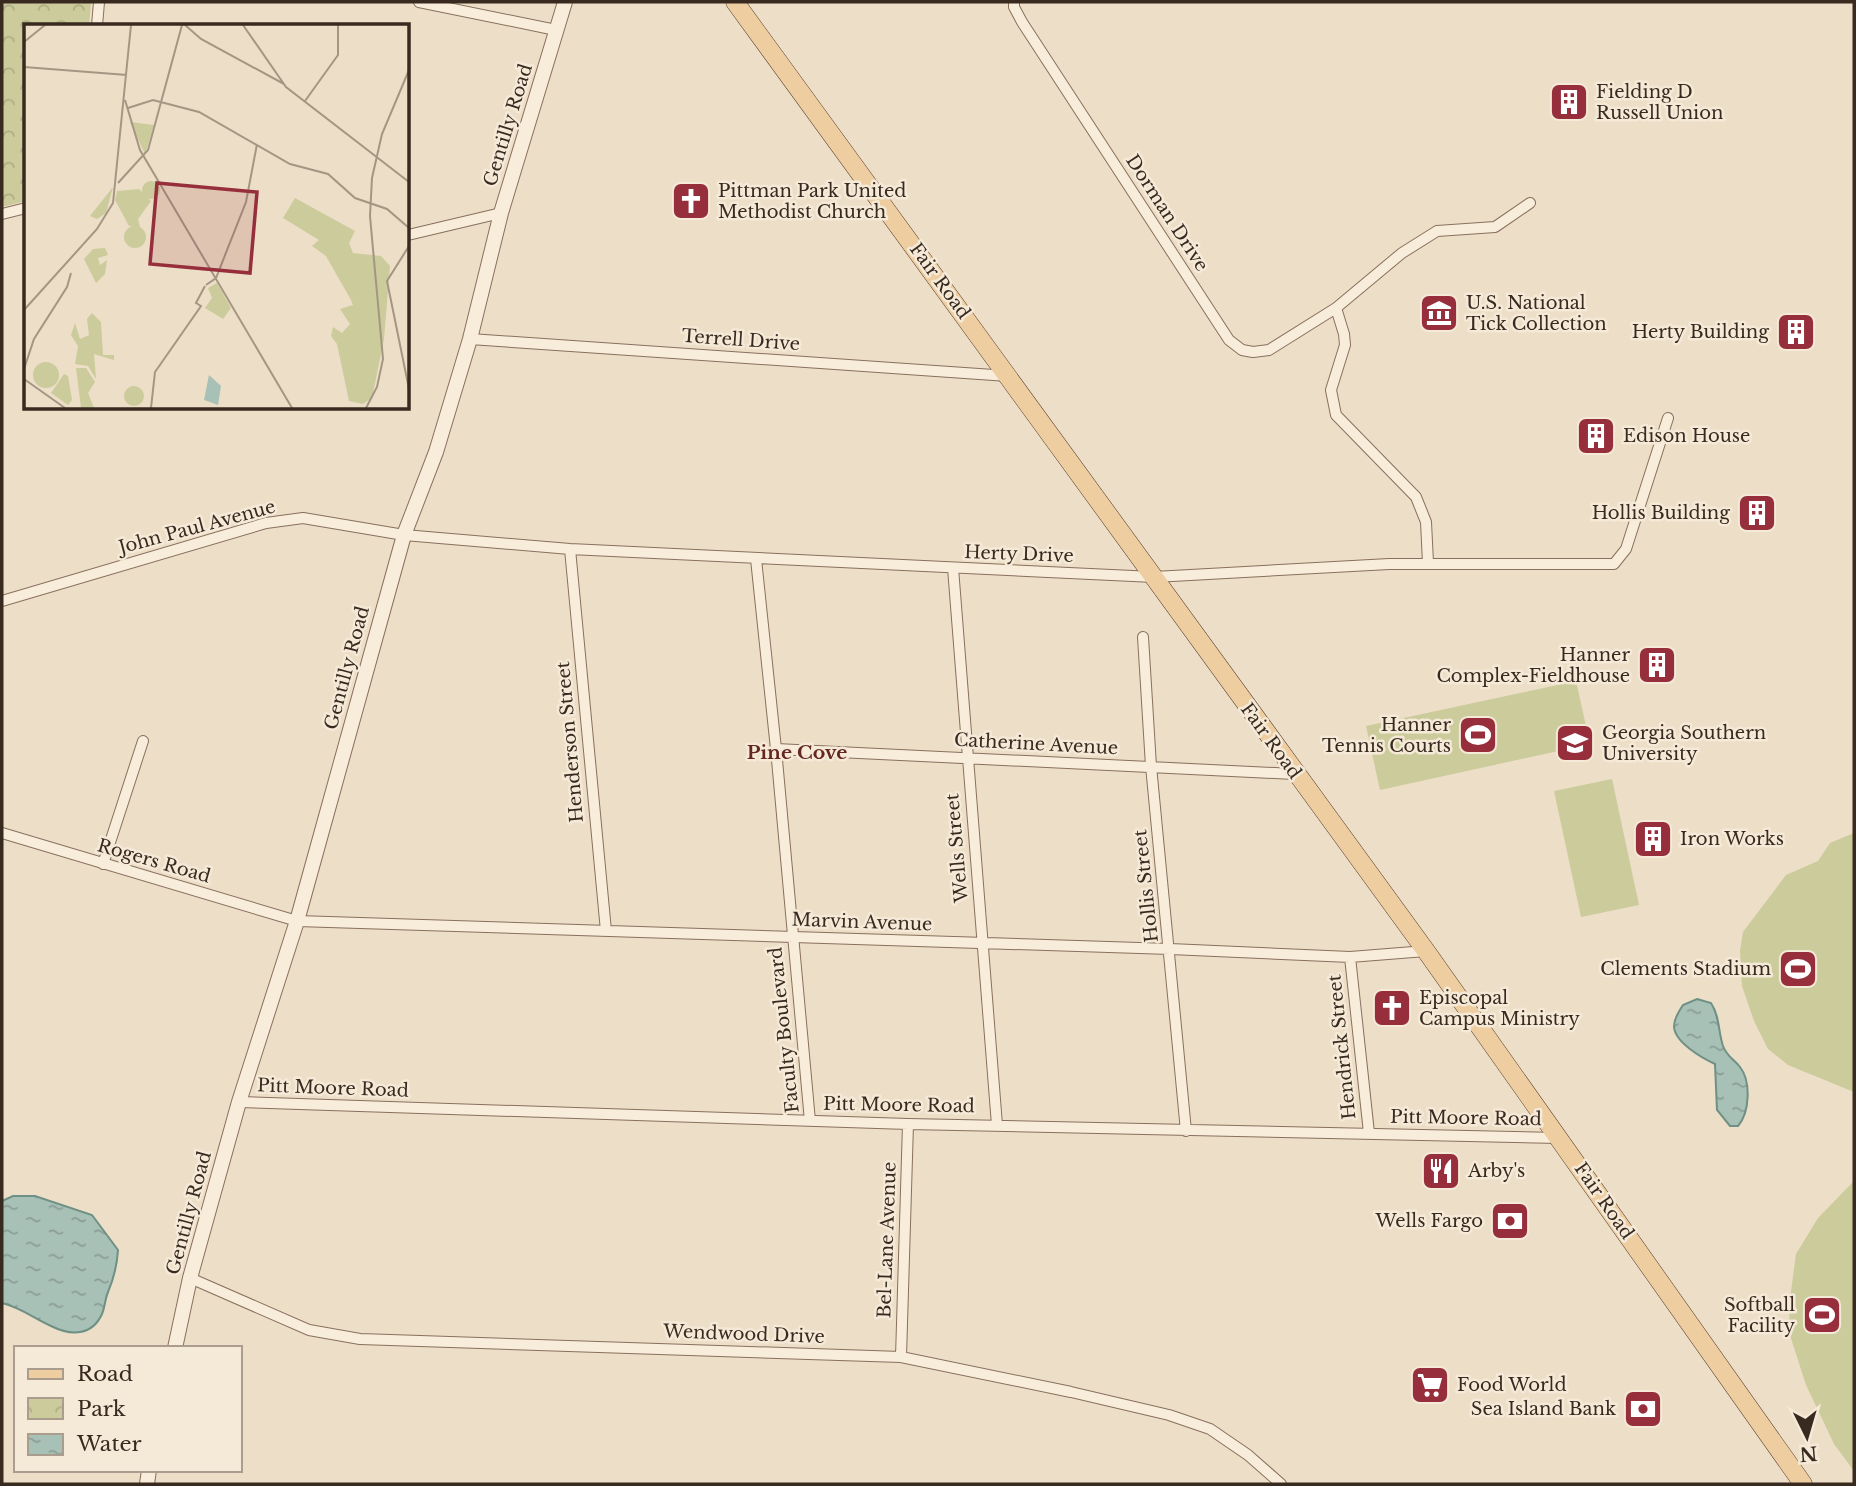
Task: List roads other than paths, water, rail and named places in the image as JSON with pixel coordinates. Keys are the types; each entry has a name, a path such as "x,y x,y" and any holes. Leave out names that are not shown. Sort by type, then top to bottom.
{"main road":[{"name":"Fair Road","path":"735,2 1009,376 1294,774 1426,951 1802,1484"}],"street":[{"path":"97,24 99,2"},
{"path":"419,2 556,30"},
{"name":"Gentilly Road","path":"175,1346 190,1278 239,1102 297,921 404,535 436,452 470,339 501,213 565,2"},
{"name":"Dorman Drive","path":"1014,2 1022,22 1228,340 1242,350 1269,350 1336,308 1402,253 1437,231 1495,226 1530,204"},
{"path":"2,214 24,208"},
{"path":"410,235 501,213"},
{"path":"1336,308 1345,345 1332,390 1336,415 1416,497 1426,522 1427,563"},
{"name":"Terrell Drive","path":"470,339 1009,376"},
{"name":"Herty Drive","path":"404,535 570,549 1154,577 1427,563 1614,564 1626,549 1668,418"},
{"name":"John Paul Avenue","path":"2,601 266,523 303,518 404,535"},
{"name":"Henderson Street","path":"570,549 606,931"},
{"name":"Faculty Boulevard","path":"756,559 810,1121"},
{"name":"Wells Street","path":"953,568 997,1125"},
{"name":"Hollis Street","path":"1143,637 1152,766 1186,1131"},
{"path":"103,864 143,741"},
{"name":"Catherine Avenue","path":"776,748 1294,774"},
{"name":"Rogers Road","path":"2,832 297,921"},
{"name":"Marvin Avenue","path":"297,921 1350,957 1426,951"},
{"name":"Hendrick Street","path":"1350,957 1369,1133"},
{"name":"Pitt Moore Road","path":"239,1102 908,1124 1559,1138"},
{"name":"Bel-Lane Avenue","path":"901,1357 908,1124"},
{"name":"Wendwood Drive","path":"190,1278 309,1330 360,1339 901,1357 1170,1415 1210,1429 1248,1455 1281,1484"}],"water":[{"path":"1697,999 1711,1003 1725,1050 1744,1073 1747,1105 1738,1126 1730,1126 1717,1110 1715,1064 1690,1049 1675,1032 1678,1012 1683,1005"},
{"path":"13,1196 35,1196 92,1215 118,1250 115,1272 102,1314 93,1327 80,1332 66,1331 2,1303 2,1201"}],"place":[{"name":"Fielding D Russell Union","path":"1569,102"},
{"name":"Pittman Park United Methodist Church","path":"691,201"},
{"name":"U.S. National Tick Collection","path":"1439,313"},
{"name":"Herty Building","path":"1796,332"},
{"name":"Edison House","path":"1596,436"},
{"name":"Hollis Building","path":"1757,513"},
{"name":"Hanner Complex-Fieldhouse","path":"1657,665"},
{"name":"Hanner Tennis Courts","path":"1478,735"},
{"name":"Georgia Southern University","path":"1575,743"},
{"name":"Iron Works","path":"1653,839"},
{"name":"Clements Stadium","path":"1798,969"},
{"name":"Episcopal Campus Ministry","path":"1392,1008"},
{"name":"Arby's","path":"1441,1171"},
{"name":"Wells Fargo","path":"1510,1221"},
{"name":"Softball Facility","path":"1822,1315"},
{"name":"Food World","path":"1430,1385"},
{"name":"Sea Island Bank","path":"1643,1409"}],"district":[{"name":"Pine Cove","path":"797,752"}]}
